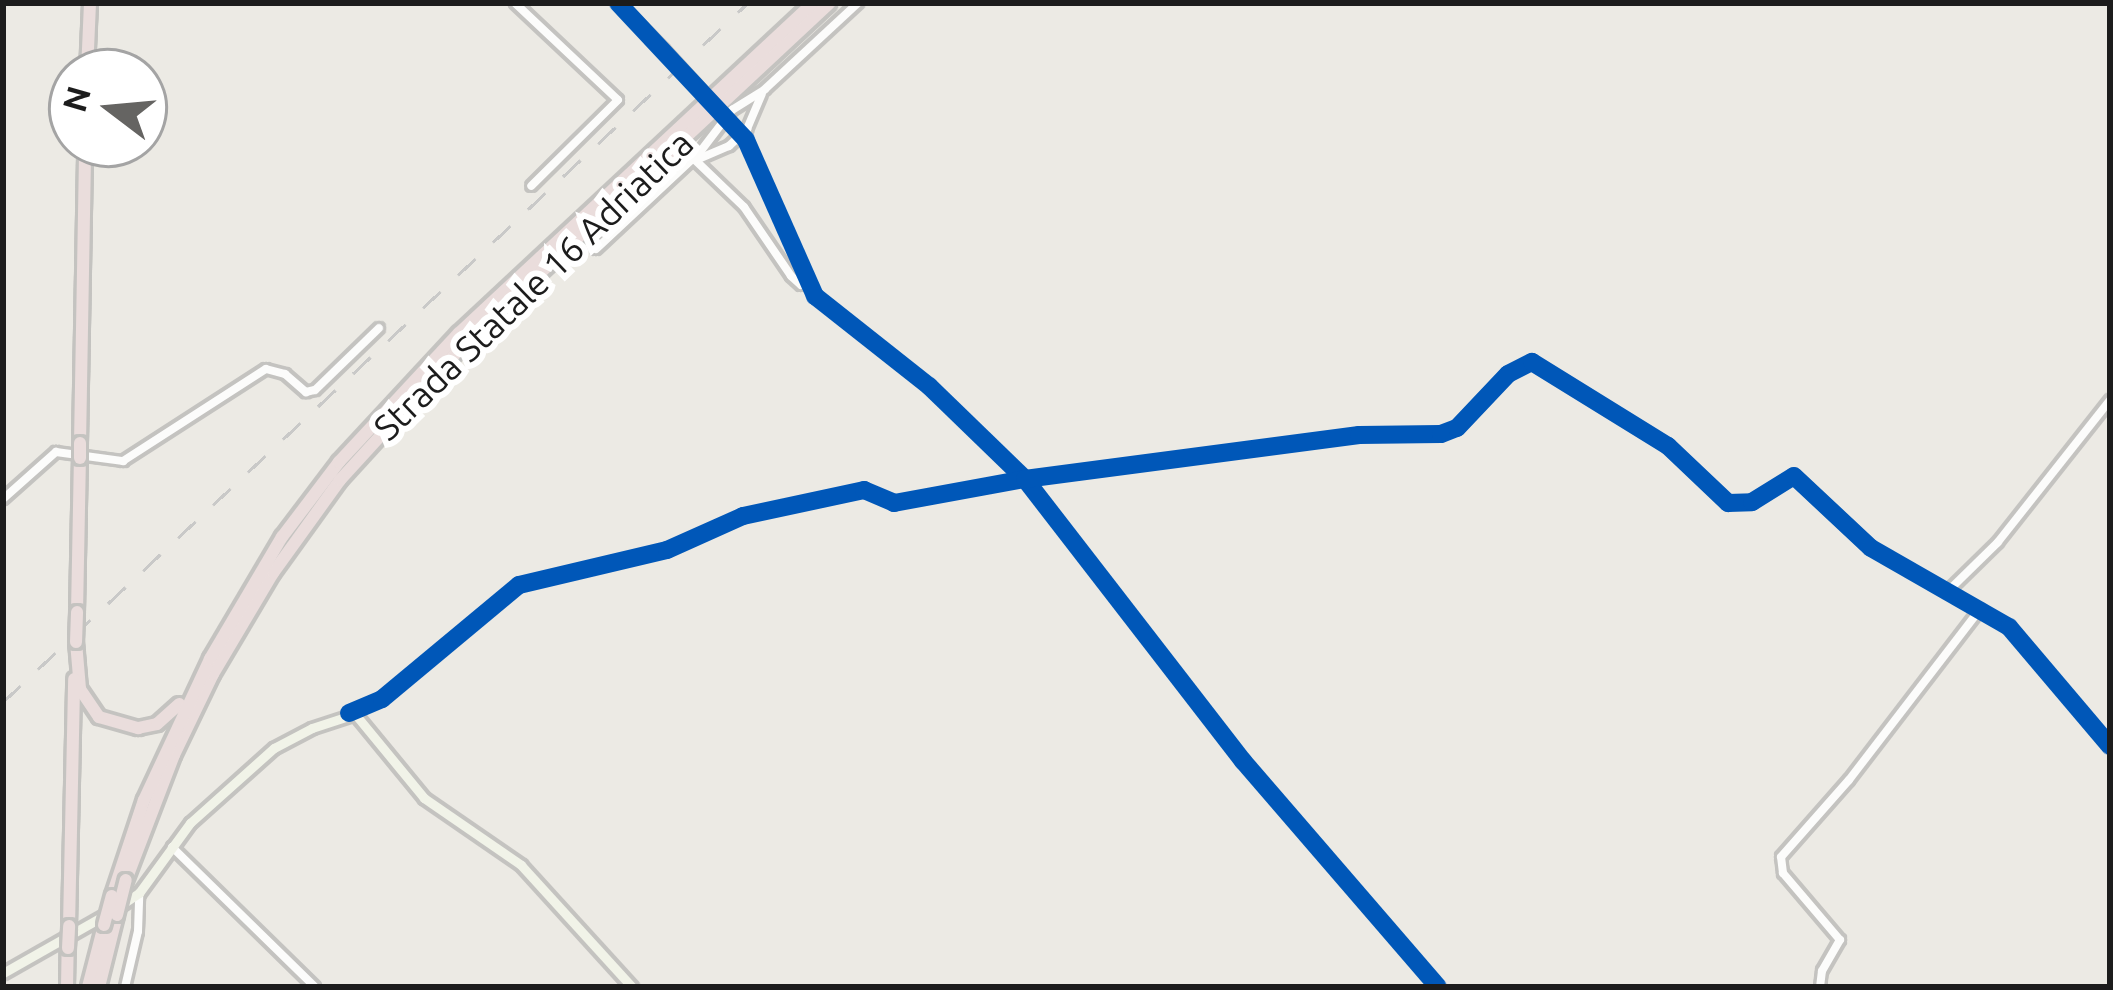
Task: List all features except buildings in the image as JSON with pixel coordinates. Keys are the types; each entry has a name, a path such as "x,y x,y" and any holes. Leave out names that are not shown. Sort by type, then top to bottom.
{"highway":[{"path":"88,48 90,3"},
{"name":"Strada Statale 16 Adriatica","path":"88,987 112,896 169,743 259,575 340,462 414,378 813,3"},
{"name":"Strada Statale 16 Adriatica","path":"99,987 126,880 158,794 213,674 273,573 340,480 465,343 829,3"},
{"path":"67,987 63,946 68,926 77,612 85,168"},
{"path":"76,642 80,689 99,717 118,726 157,724 173,714 228,612 259,575"}],"street":[{"path":"515,3 618,100 531,186"},
{"path":"617,3 746,140 761,164 807,282 827,309 929,386 1024,479 1243,760 1438,987"},
{"path":"694,159 732,110 765,89 858,3"},
{"path":"596,249 683,166 729,146 747,129 765,89"},
{"path":"694,159 744,207 791,276 801,285 807,282"},
{"path":"3,499 56,452 123,461 266,369 277,369 310,392 379,328"},
{"path":"3,973 63,946 139,893 171,846 274,748 382,699 490,605 538,577 667,550 743,516 858,491 895,503 1024,479 1372,433 1448,433 1466,421 1508,374 1532,362 1668,446 1722,500 1736,506 1752,502 1794,476 1871,548 2009,627 2110,746"},
{"path":"1947,592 1998,542 2110,400"},
{"path":"1820,987 1822,971 1840,940 1783,873 1781,857 1849,780 1980,609"},
{"path":"349,713 361,718 424,798 521,865 632,987"},
{"path":"171,846 315,987"},
{"path":"125,987 137,931 139,893"}],"railway":[{"path":"3,702 748,3"}],"cycle path":[{"path":"618,3 746,140 815,296 929,386 1025,479 1243,761 1438,987"},
{"path":"349,713 382,699 519,585 667,550 743,516 864,490 894,503 1025,479 1359,435 1441,434 1457,428 1508,374 1532,362 1668,446 1728,503 1752,502 1794,476 1871,548 2009,627 2110,746"}]}
